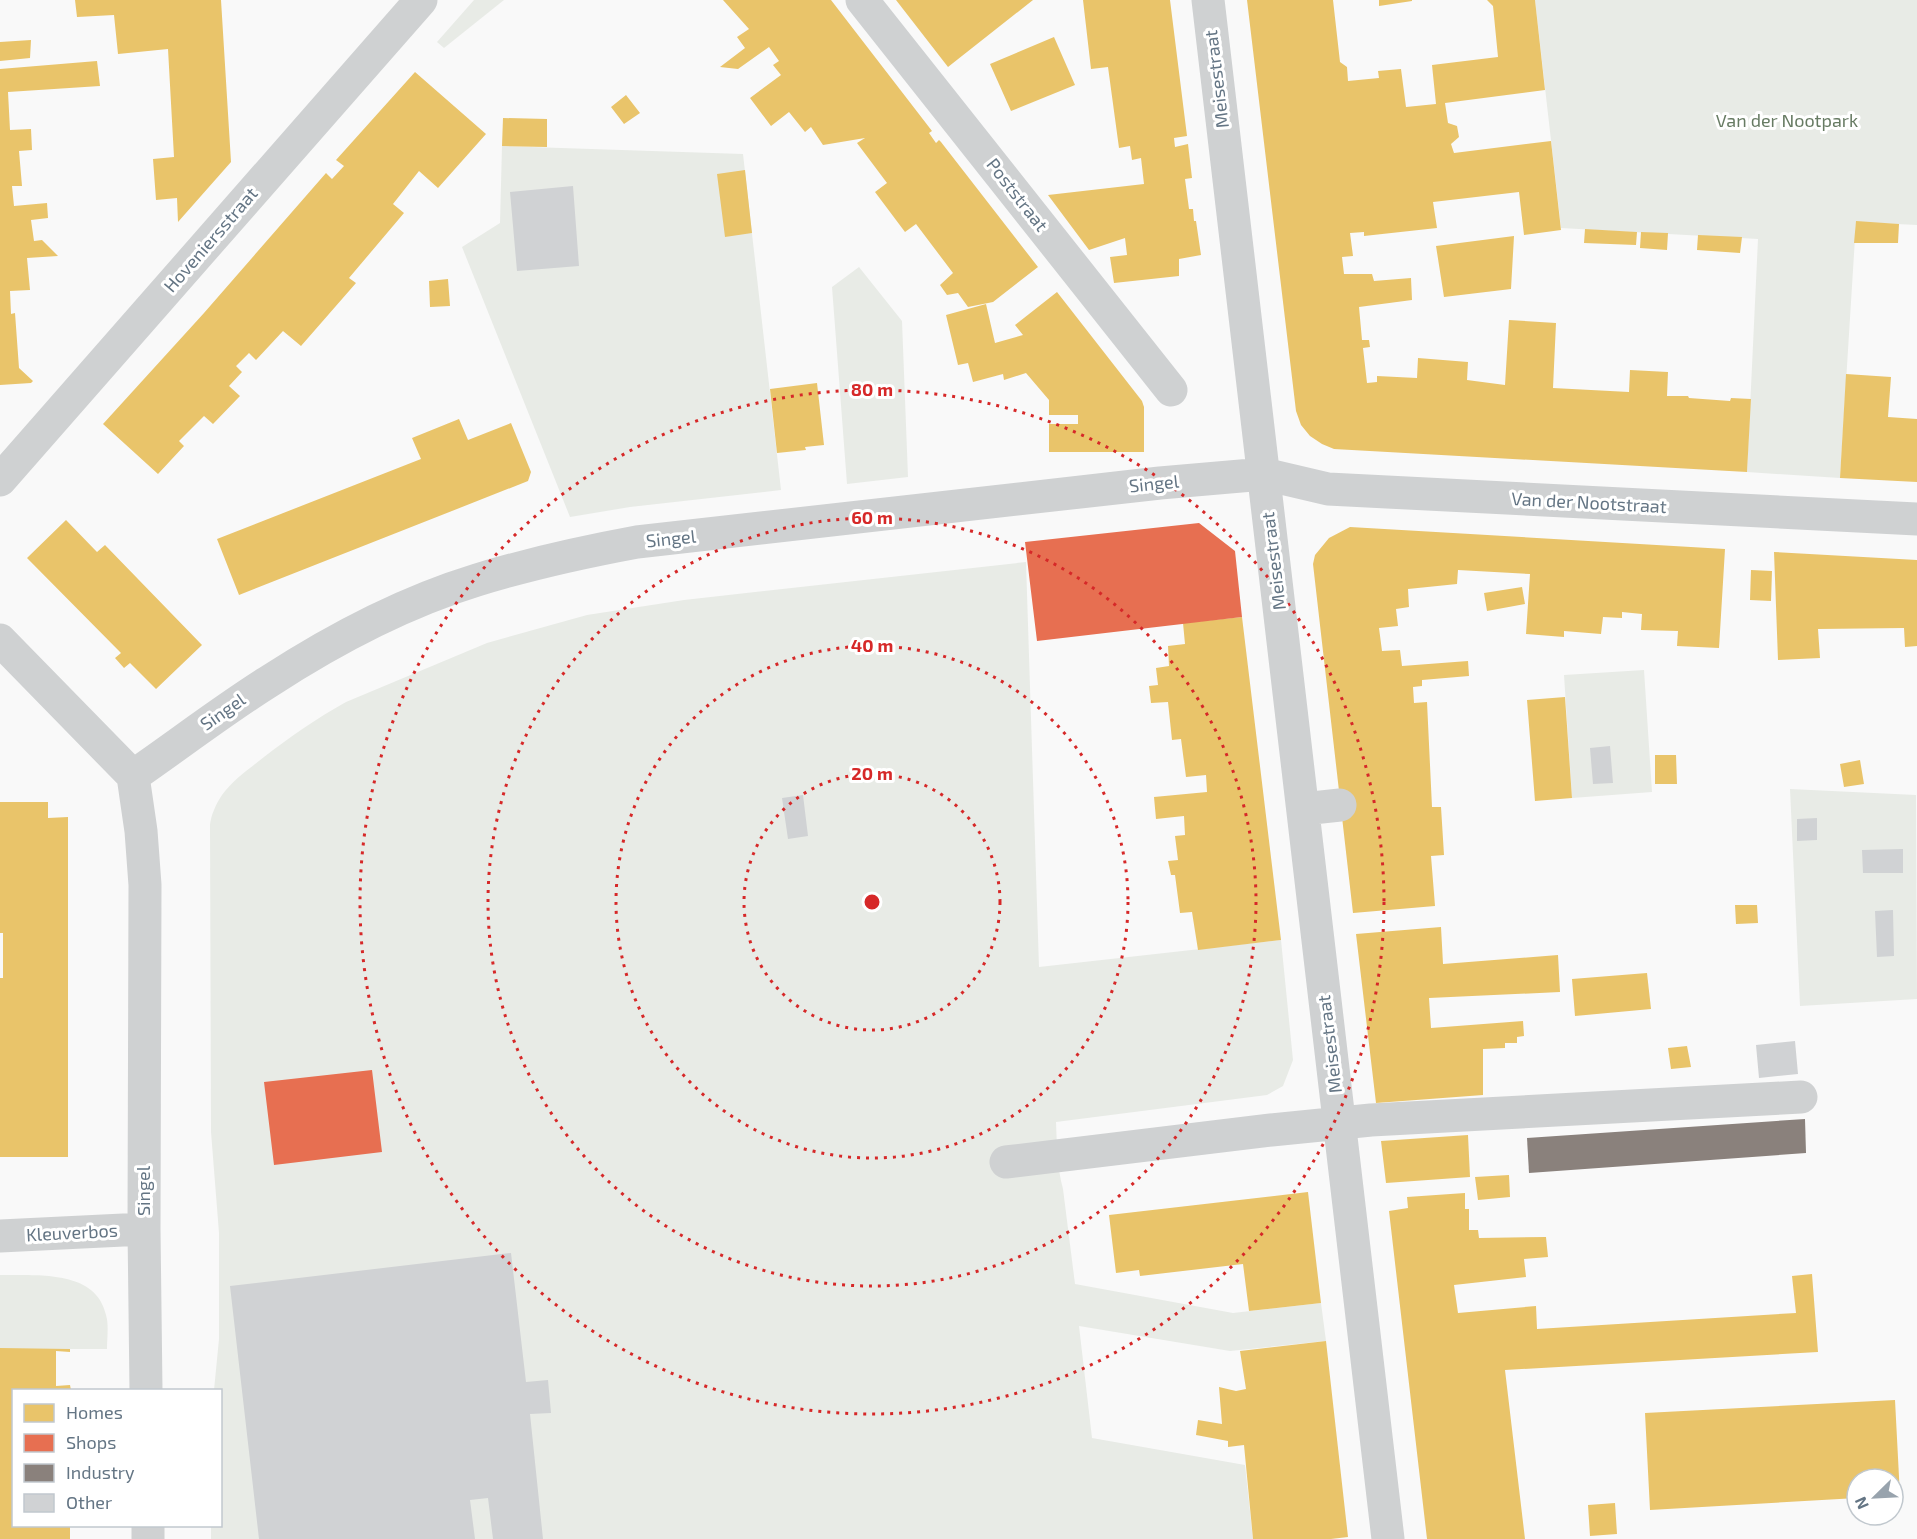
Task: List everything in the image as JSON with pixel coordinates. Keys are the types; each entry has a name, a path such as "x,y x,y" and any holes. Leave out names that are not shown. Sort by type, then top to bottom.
{"street":[{"name":"Hoveniersstraat","path":"0,480 421,0"},
{"name":"Poststraat","path":"862,0 1171,390"},
{"name":"Meisestraat","path":"1208,0 1388,1539"},
{"name":"Van der Nootstraat","path":"1264,474 1328,489 1917,519"},
{"name":"Singel","path":"146,1389 145,885 143,842 133,776 267,682 318,651 424,599 475,580 518,568 637,542 1160,483 1264,474"},
{"path":"0,640 133,776"},
{"path":"1302,809 1340,805"},
{"path":"1006,1162 1339,1123 1801,1096"},
{"name":"Kleuverbos","path":"0,1236 144,1229"}],"green space":[{"path":"474,0 504,0 444,48 437,42"},
{"name":"Van der Nootpark","path":"1535,0 1917,0 1917,225 1856,222 1840,478 1747,472 1758,239 1561,228"},
{"path":"502,146 743,154 781,490 630,507 570,517 462,247 500,223"},
{"path":"859,267 902,321 908,477 847,484 832,287"},
{"path":"1026,562 1039,967 1281,940 1293,1060 1283,1086 1267,1095 1056,1122 1058,1164 1075,1284 1233,1313 1321,1303 1326,1341 1230,1351 1079,1326 1092,1438 1245,1465 1253,1539 211,1539 211,1527 222,1527 222,1389 214,1389 219,1339 219,1233 211,1132 210,825 216,806 226,790 242,775 284,742 346,702 487,643 587,615 684,600"},
{"path":"1644,670 1652,792 1572,798 1564,675"},
{"path":"1790,789 1916,795 1917,999 1800,1006"},
{"path":"0,1275 62,1278 90,1289 100,1300 106,1315 107,1349 0,1349"}],"building: Homes":[{"path":"75,0 221,0 231,162 178,222 177,198 156,200 153,159 174,157 168,49 118,54 114,15 77,17"},
{"path":"723,0 831,0 932,131 929,133 936,143 939,140 941,142 1038,267 993,302 968,307 958,293 947,295 940,285 953,273 916,224 905,232 875,192 887,183 857,143 865,138 823,145 811,127 805,132 789,112 771,126 750,98 781,75 773,65 779,61 769,47 738,69 720,67 745,48 737,37 749,29"},
{"path":"896,0 1033,0 948,67"},
{"path":"1083,0 1170,0 1187,136 1174,138 1175,147 1188,144 1192,178 1185,179 1189,209 1193,209 1201,255 1179,259 1179,276 1114,283 1110,257 1127,255 1125,238 1089,250 1048,195 1144,184 1141,158 1132,160 1130,146 1119,148 1108,67 1091,69"},
{"path":"1247,0 1333,0 1340,62 1347,67 1348,81 1379,78 1378,71 1401,69 1406,107 1436,104 1432,65 1498,57 1493,6 1487,0 1535,0 1545,90 1445,103 1448,123 1457,126 1459,137 1451,144 1454,153 1551,141 1561,230 1524,235 1519,192 1433,202 1437,228 1364,236 1364,232 1350,233 1353,256 1342,257 1344,274 1372,274 1374,281 1411,278 1412,300 1359,307 1362,340 1369,340 1370,347 1363,348 1367,383 1377,382 1377,376 1417,378 1418,358 1468,362 1467,380 1505,385 1509,320 1556,323 1553,388 1629,392 1630,370 1668,372 1667,396 1730,401 1731,398 1751,399 1747,472 1334,449 1310,436 1301,425 1296,411"},
{"path":"1379,0 1412,0 1412,1 1379,6"},
{"path":"1054,37 1075,85 1011,111 990,64"},
{"path":"31,40 30,58 0,61 0,42"},
{"path":"97,61 100,86 8,92 10,130 31,129 32,150 19,151 22,186 12,186 14,206 47,203 48,218 31,220 34,241 42,240 58,256 27,258 30,290 10,291 11,314 15,313 19,368 33,381 0,385 0,69"},
{"path":"415,72 486,134 438,188 419,171 393,204 404,213 349,278 356,283 301,346 283,331 256,360 249,353 236,366 242,372 229,386 240,396 213,424 204,416 179,441 184,446 158,474 103,424 326,173 332,179 344,166 336,160"},
{"path":"626,95 640,113 624,124 611,107"},
{"path":"503,118 547,119 547,147 502,146"},
{"path":"745,170 752,233 725,237 717,174"},
{"path":"1856,221 1899,224 1898,243 1854,243"},
{"path":"1585,229 1637,232 1636,245 1584,243"},
{"path":"1641,232 1668,233 1667,250 1640,248"},
{"path":"1698,235 1742,237 1740,253 1697,250"},
{"path":"1514,236 1511,289 1444,297 1436,246"},
{"path":"448,279 450,306 430,307 429,281"},
{"path":"1057,292 1142,401 1144,452 1049,452 1049,424 1078,424 1078,415 1049,415 1049,400 1026,373 1004,380 1003,374 973,382 968,363 958,365 946,315 986,304 995,343 1023,335 1015,325"},
{"path":"1846,374 1891,377 1888,417 1917,419 1917,482 1840,478"},
{"path":"817,383 824,445 805,447 806,450 777,453 770,389"},
{"path":"459,419 468,440 511,423 531,472 528,481 239,595 217,539 421,459 412,438"},
{"path":"66,520 97,552 105,545 202,645 156,689 130,663 124,668 115,658 121,653 27,558"},
{"path":"1350,527 1725,549 1719,648 1677,646 1678,631 1641,630 1642,614 1622,612 1622,618 1603,617 1601,634 1564,631 1564,637 1526,634 1530,574 1458,570 1457,584 1408,589 1409,607 1396,609 1398,626 1379,628 1382,651 1400,650 1402,666 1468,661 1469,676 1422,680 1422,686 1413,687 1414,703 1427,702 1432,807 1441,807 1444,855 1431,856 1435,906 1353,913 1313,564 1315,555 1329,538"},
{"path":"1774,552 1917,560 1917,646 1905,647 1904,628 1818,629 1820,658 1778,660"},
{"path":"1751,570 1772,571 1771,601 1750,600"},
{"path":"1522,587 1525,604 1487,611 1484,593"},
{"path":"1242,617 1281,940 1198,950 1192,912 1180,913 1175,875 1171,875 1168,861 1178,860 1175,836 1185,835 1184,816 1156,819 1154,797 1207,792 1206,775 1186,777 1181,739 1172,740 1168,702 1151,703 1149,686 1158,685 1156,668 1169,666 1168,646 1185,644 1183,623"},
{"path":"1565,697 1572,798 1535,801 1527,700"},
{"path":"1655,755 1676,755 1677,784 1655,784"},
{"path":"1860,760 1864,784 1844,787 1840,764"},
{"path":"0,802 48,802 48,818 68,817 68,1157 0,1157 0,978 3,978 3,933 0,933"},
{"path":"1735,905 1757,905 1758,923 1736,924"},
{"path":"1441,927 1443,964 1558,955 1560,992 1429,998 1431,1028 1523,1021 1524,1036 1517,1037 1517,1043 1505,1043 1505,1048 1483,1049 1483,1095 1376,1103 1356,934"},
{"path":"1647,973 1651,1009 1575,1016 1572,979"},
{"path":"1687,1046 1691,1067 1671,1069 1668,1048"},
{"path":"1468,1135 1470,1177 1386,1183 1381,1141"},
{"path":"1509,1175 1510,1197 1478,1200 1475,1177"},
{"path":"1308,1192 1321,1303 1249,1311 1243,1264 1140,1276 1139,1270 1116,1273 1109,1215"},
{"path":"1465,1193 1465,1209 1469,1209 1469,1230 1478,1230 1479,1238 1546,1237 1548,1257 1524,1259 1526,1277 1454,1285 1458,1313 1536,1306 1537,1329 1796,1313 1792,1276 1812,1274 1818,1352 1505,1370 1525,1539 1427,1539 1389,1211 1408,1208 1407,1197"},
{"path":"1326,1341 1348,1537 1253,1539 1244,1445 1228,1447 1228,1441 1196,1435 1198,1420 1222,1424 1219,1387 1236,1391 1246,1389 1240,1351"},
{"path":"0,1348 70,1349 70,1352 56,1351 56,1386 70,1385 71,1389 12,1389 12,1527 70,1527 70,1539 0,1539"},
{"path":"1895,1400 1898,1467 1845,1467 1845,1499 1650,1510 1645,1413"},
{"path":"1615,1503 1617,1534 1590,1536 1588,1505"}],"building: Shops":[{"path":"1199,523 1235,551 1242,617 1037,641 1025,542"},
{"path":"372,1070 382,1152 274,1165 264,1082"}],"building: Industry":[{"path":"1805,1119 1806,1153 1529,1173 1527,1138"}],"building: Other":[{"path":"573,186 579,266 517,271 510,192"},
{"path":"1610,746 1613,783 1593,784 1590,748"},
{"path":"803,795 808,836 788,839 782,798"},
{"path":"1817,818 1817,840 1797,841 1797,819"},
{"path":"1903,849 1903,873 1863,873 1862,850"},
{"path":"1893,910 1894,956 1877,957 1875,911"},
{"path":"1795,1041 1798,1074 1759,1078 1756,1045"},
{"path":"511,1253 526,1382 548,1380 551,1413 530,1414 543,1539 493,1539 488,1498 470,1500 475,1539 259,1539 230,1286"}]}
